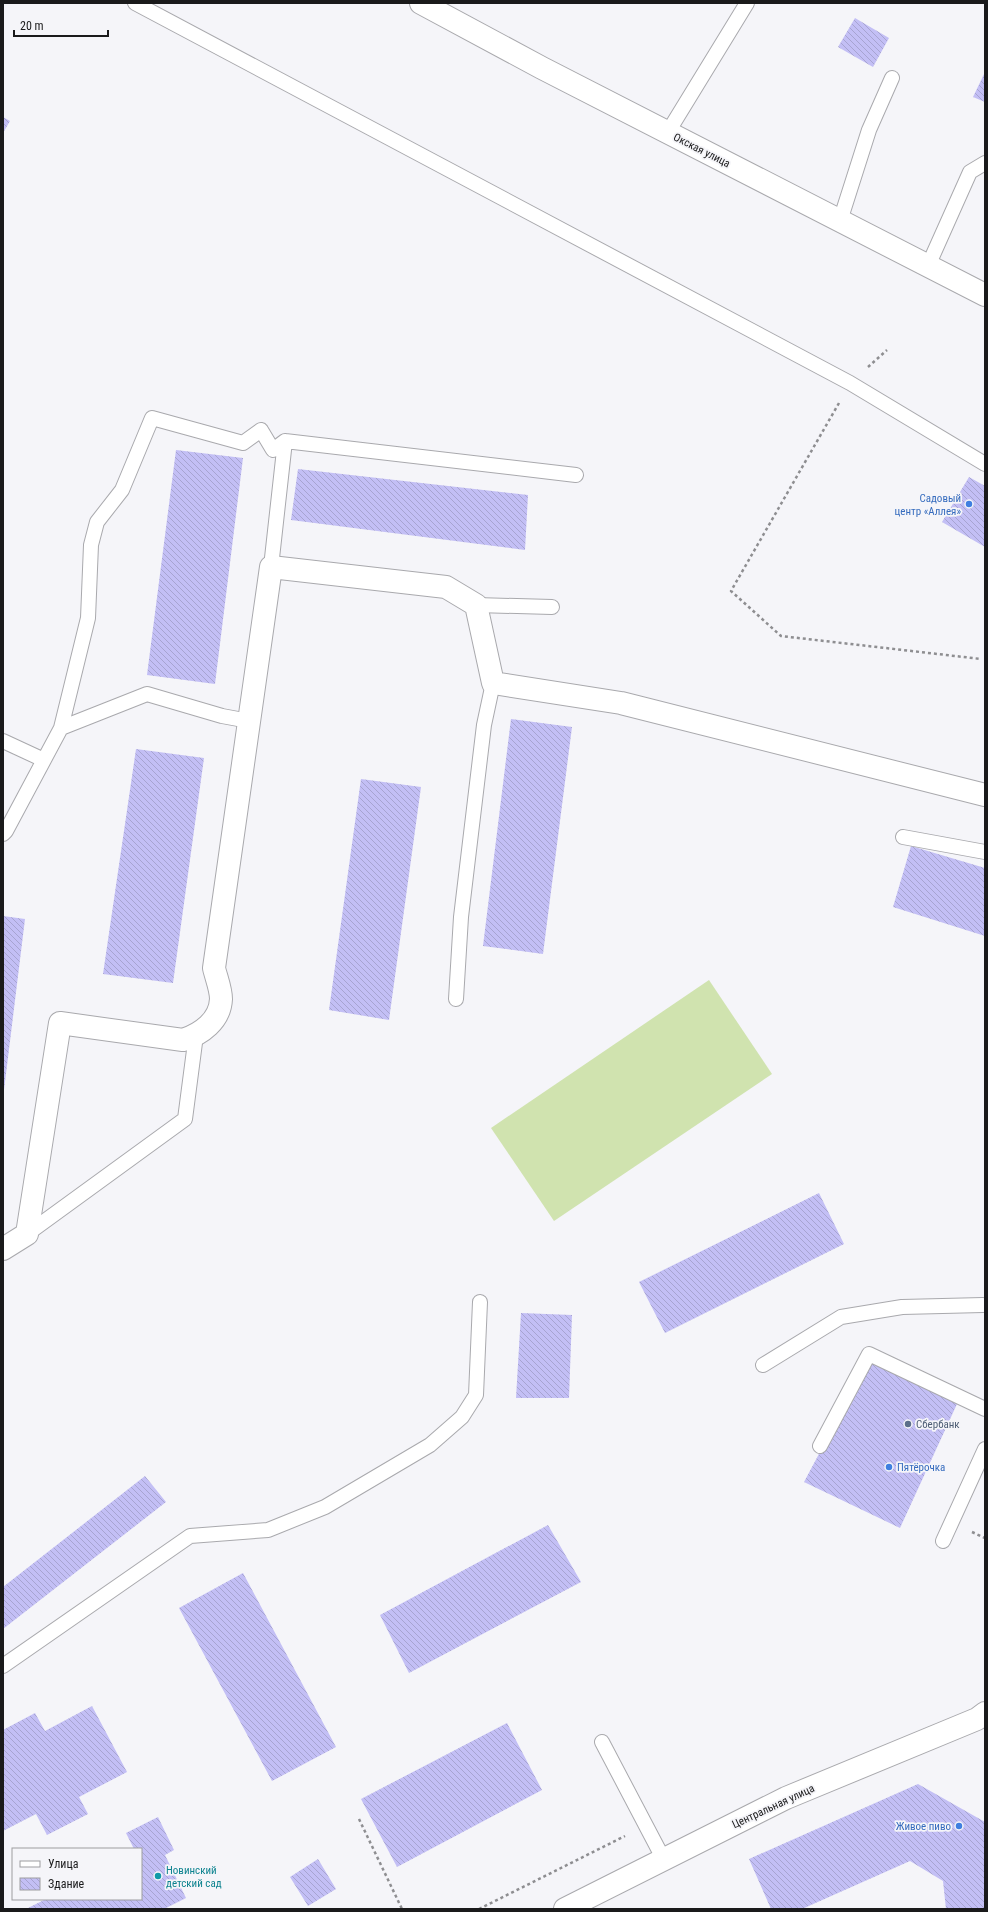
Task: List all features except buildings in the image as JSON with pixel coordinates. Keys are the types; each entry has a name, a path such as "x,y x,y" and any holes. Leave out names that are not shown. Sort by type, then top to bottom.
{"street":[{"name":"Окская улица","path":"421,3 985,295"},
{"path":"3,1249 27,1234 60,1023 182,1040 196,1035 215,1020 221,999 214,968 271,567 446,587 476,605 493,684 621,703 985,795"},
{"name":"Центральная улица","path":"565,1909 786,1798 977,1719 985,1713"}],"lane":[{"path":"135,3 850,383 985,464"},
{"path":"668,132 747,3"},
{"path":"840,221 869,130 892,78"},
{"path":"928,266 970,172 985,163"},
{"path":"3,834 61,728 88,618 91,545 97,522 122,490 152,418 243,443 261,430 273,450 285,441 576,475"},
{"path":"271,567 285,441"},
{"path":"476,605 552,607"},
{"path":"456,999 462,917 484,725 493,684"},
{"path":"61,728 147,694 222,716 249,721"},
{"path":"3,741 44,760"},
{"path":"903,837 985,852"},
{"path":"27,1234 185,1119 196,1035"},
{"path":"3,1666 190,1536 268,1530 325,1507 430,1445 462,1418 476,1395 480,1302"},
{"path":"763,1365 841,1317 902,1307 984,1303"},
{"path":"820,1446 869,1354 985,1409"},
{"path":"943,1541 985,1449"},
{"path":"602,1742 664,1860"}],"path":[{"path":"887,350 850,383 731,591 781,636 981,659"},
{"path":"359,1819 402,1909"},
{"path":"478,1909 646,1825"}],"green space":[{"path":"709,980 772,1074 554,1221 491,1128"}],"place":[{"name":"Садовый центр «Аллея»","path":"969,504"},
{"name":"Сбербанк","path":"908,1424"},
{"name":"Пятёрочка","path":"889,1467"},
{"name":"Живое пиво","path":"959,1826"},
{"name":"Новинский детский сад","path":"158,1876"}]}
